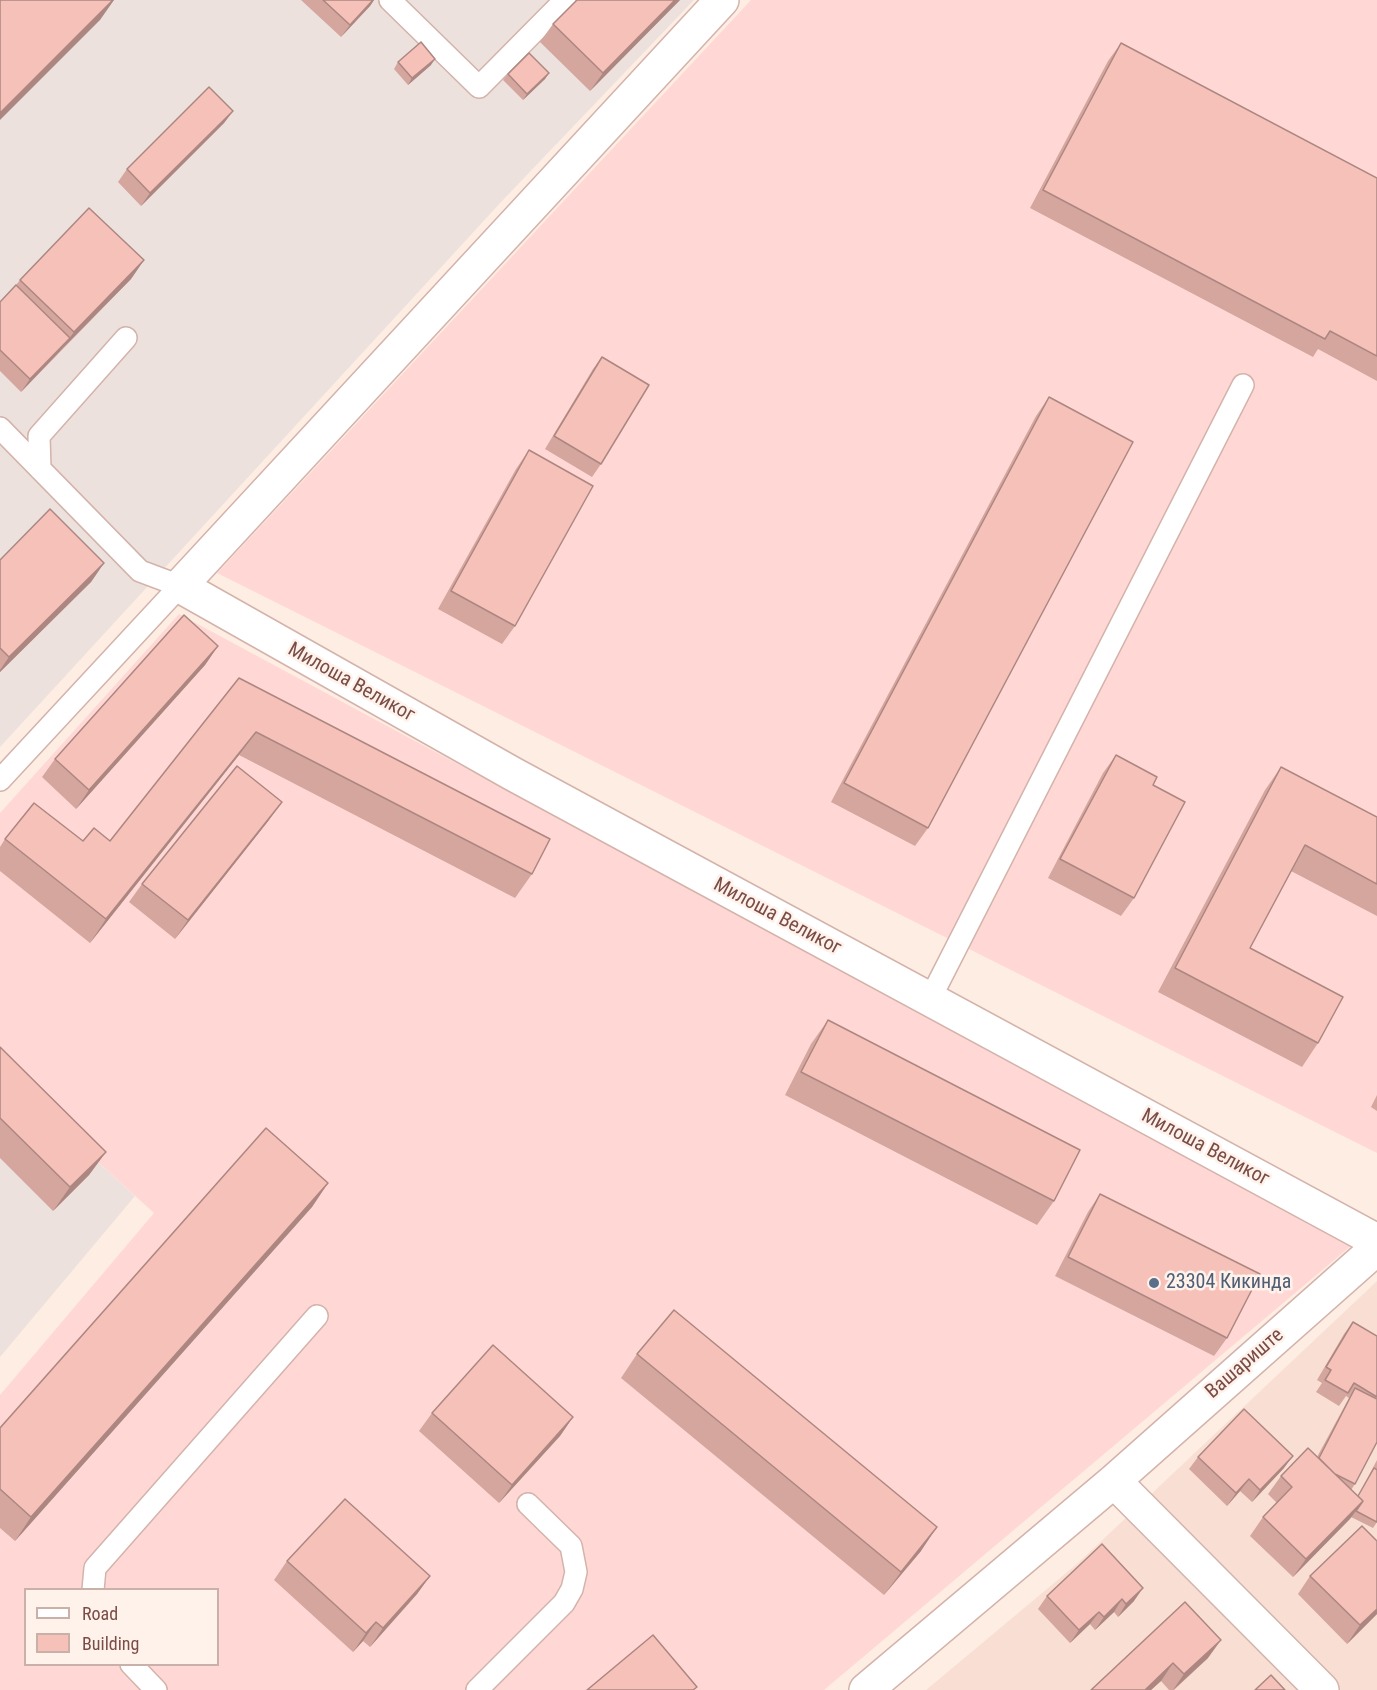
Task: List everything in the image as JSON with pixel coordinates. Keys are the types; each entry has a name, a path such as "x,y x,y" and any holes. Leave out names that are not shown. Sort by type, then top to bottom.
{"street":[{"path":"180,586 722,0"},
{"name":"Милоша Великог","path":"180,586 513,774 1377,1241"},
{"name":"Вашариште","path":"866,1690 1114,1480 1377,1248"},
{"path":"1114,1480 1322,1690"}],"lane":[{"path":"390,0 479,87 565,0"},
{"path":"40,469 39,436 126,338"},
{"path":"930,999 1243,385"},
{"path":"0,428 140,572 180,586 0,780"},
{"path":"93,1588 95,1568 317,1316"},
{"path":"477,1690 564,1603 572,1589 576,1572 571,1546 528,1504"},
{"path":"132,1666 156,1690"}],"shaded area":[{"path":"0,0 694,0 502,201 0,747"},
{"path":"751,0 1377,0 1377,1153 217,573"},
{"path":"179,614 1352,1245 824,1690 0,1690 0,1395 154,1213 0,1073 0,813"},
{"path":"0,1073 135,1196 0,1357"},
{"path":"1377,1281 1377,1690 926,1690 1078,1563"}],"building":[{"path":"0,0 113,0 0,113"},
{"path":"323,0 373,0 350,25"},
{"path":"577,0 675,0 603,73 553,24"},
{"path":"421,42 435,59 412,78 398,62"},
{"path":"1121,43 1377,178 1377,356 1330,331 1325,339 1043,190"},
{"path":"529,53 549,73 527,94 508,74"},
{"path":"209,87 233,111 150,193 127,169"},
{"path":"89,208 144,260 74,332 20,280"},
{"path":"16,285 70,338 30,379 0,350 0,302"},
{"path":"602,357 649,385 601,464 554,436"},
{"path":"1049,397 1133,442 928,828 844,783"},
{"path":"529,450 593,486 515,626 451,591"},
{"path":"50,509 104,563 9,657 0,648 0,560"},
{"path":"184,615 218,646 89,790 55,759"},
{"path":"239,678 550,839 532,874 256,732 106,919 5,839 34,803 83,841 94,828 110,841"},
{"path":"1116,755 1157,777 1153,785 1185,802 1134,898 1060,859"},
{"path":"237,766 282,802 188,920 142,884"},
{"path":"1281,767 1377,817 1377,884 1305,845 1250,948 1343,997 1318,1043 1175,968"},
{"path":"828,1020 1080,1150 1054,1201 801,1072"},
{"path":"0,1047 106,1152 70,1187 0,1118"},
{"path":"266,1128 328,1183 31,1517 0,1489 0,1428"},
{"path":"1100,1194 1260,1274 1227,1338 1068,1257"},
{"path":"674,1310 937,1527 901,1572 637,1354"},
{"path":"1353,1322 1377,1336 1377,1397 1354,1383 1348,1393 1325,1380 1331,1370 1326,1367"},
{"path":"493,1345 573,1417 512,1485 432,1413"},
{"path":"1355,1388 1377,1399 1377,1442 1355,1484 1335,1474 1319,1458"},
{"path":"1244,1409 1293,1456 1260,1490 1249,1479 1236,1493 1198,1457"},
{"path":"1308,1448 1363,1501 1306,1559 1263,1517 1292,1487 1281,1476"},
{"path":"1374,1468 1377,1470 1377,1522 1356,1511 1363,1501 1358,1496"},
{"path":"345,1499 430,1576 383,1628 376,1622 366,1633 287,1561"},
{"path":"1362,1526 1377,1541 1377,1609 1360,1625 1310,1576"},
{"path":"1102,1544 1143,1588 1126,1604 1122,1599 1104,1617 1099,1612 1079,1630 1047,1596"},
{"path":"1185,1602 1221,1640 1184,1674 1173,1663 1145,1690 1091,1690"},
{"path":"653,1635 697,1687 693,1690 587,1690"},
{"path":"1271,1675 1285,1690 1255,1690"}],"place":[{"name":"23304 Кикинда","path":"1154,1283"}]}
